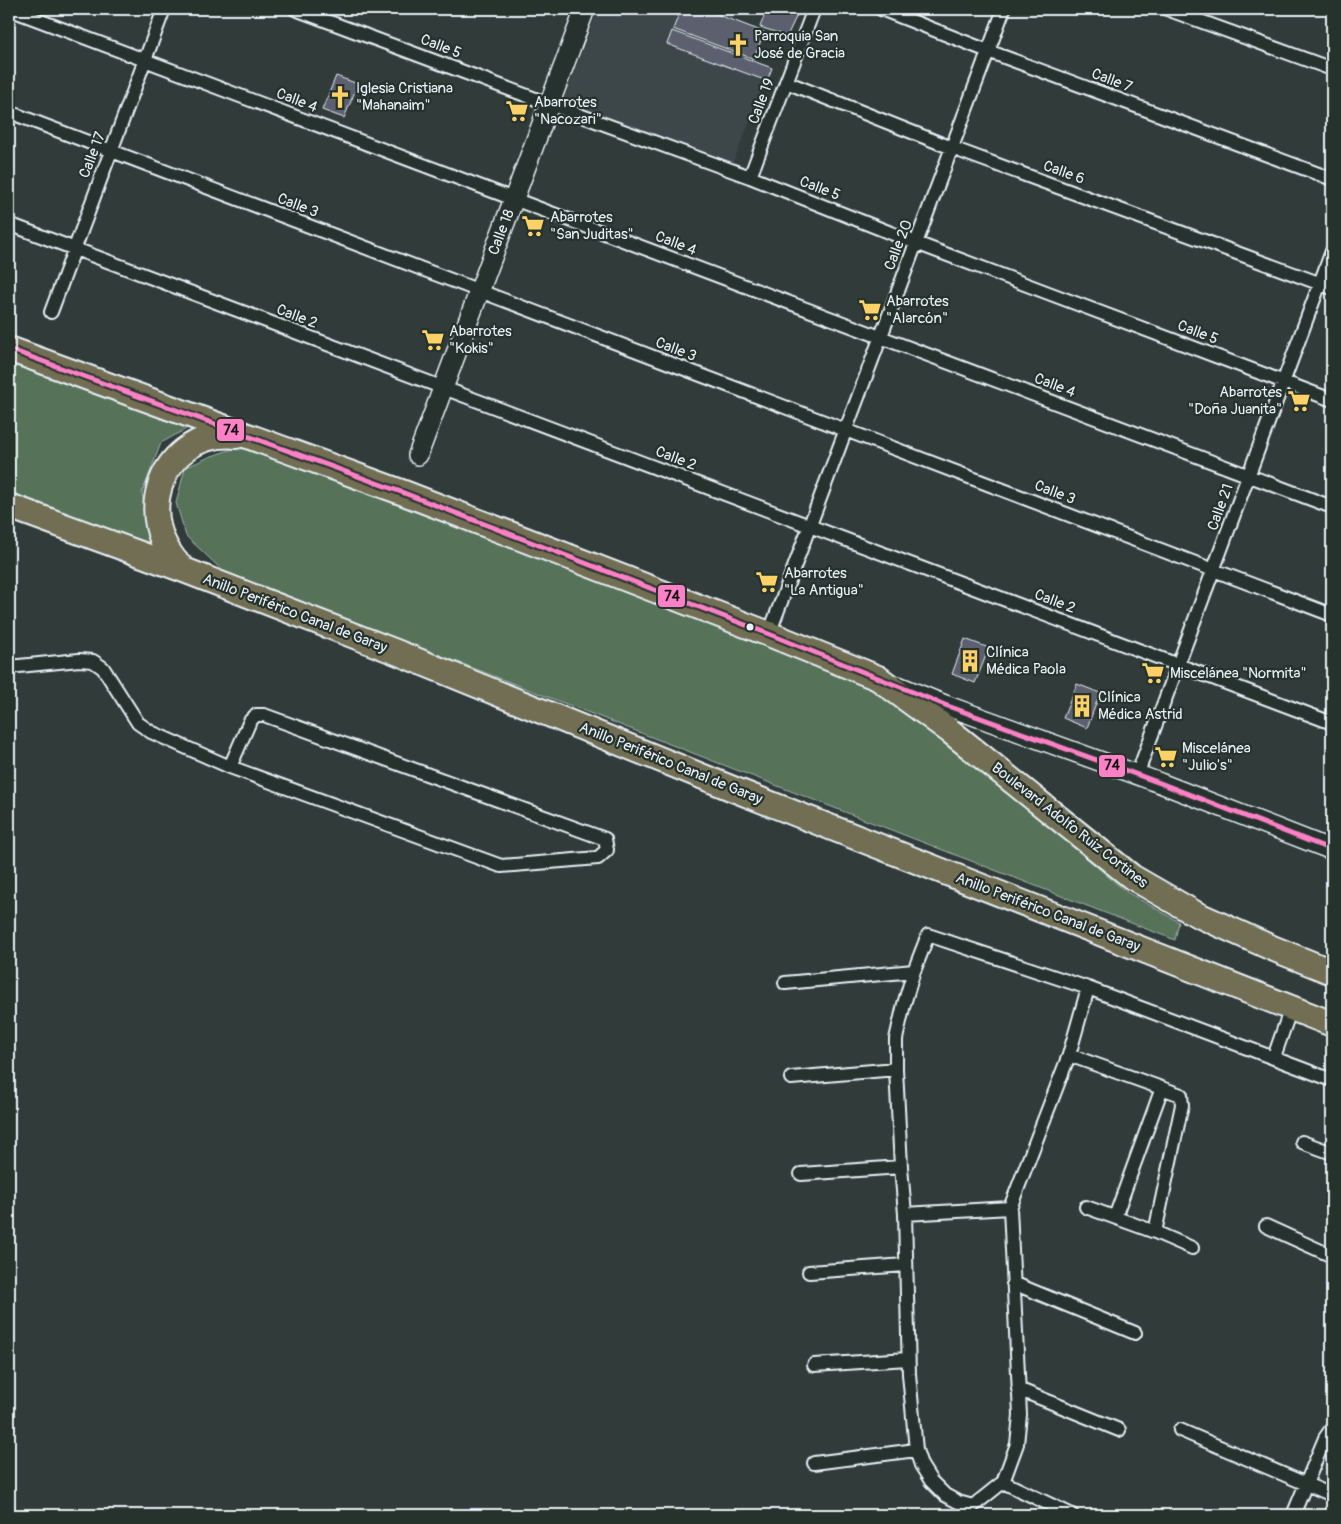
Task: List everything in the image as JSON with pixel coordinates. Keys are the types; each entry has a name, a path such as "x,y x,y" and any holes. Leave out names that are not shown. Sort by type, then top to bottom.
{"highway":[{"path":"9,349 404,493 878,678"},
{"path":"184,570 166,550 157,526 156,499 164,474 180,454 203,440 229,435 256,440"},
{"name":"Anillo Periférico Canal de Garay","path":"9,506 184,570 396,652 746,794 1332,1024"},
{"name":"Boulevard Adolfo Ruiz Cortines","path":"878,678 950,731 1132,877 1196,914 1332,972"}],"street":[{"name":"Calle 4","path":"9,9 1332,507"},
{"name":"Calle 17","path":"50,312 164,9"},
{"name":"Calle 5","path":"295,9 750,178 916,243 1332,400"},
{"name":"Calle 18","path":"418,454 585,9"},
{"name":"Calle 19","path":"750,178 814,9"},
{"name":"Calle 7","path":"881,9 1332,180"},
{"name":"Calle 20","path":"769,634 1004,9"},
{"path":"1167,9 1332,69"},
{"name":"Calle 6","path":"786,82 952,148 1326,286"},
{"name":"Calle 3","path":"9,112 1332,615"},
{"name":"Calle 2","path":"9,224 1332,723"},
{"name":"Calle 21","path":"1137,775 1284,382 1326,286 1332,251"},
{"path":"9,667 79,660 93,661 103,668 138,723 151,732 230,767 501,866 598,858 606,850 605,839 264,716 256,715 250,720 230,767"},
{"path":"878,678 945,705 1137,775 1332,850"},
{"path":"1088,988 1069,1054 1010,1208 1020,1415 1017,1444 1003,1482 972,1511 945,1495 931,1481 921,1465 916,1450 908,1359 905,1214 900,1167 896,1039 914,971 928,934 1088,988 1332,1080"},
{"path":"785,983 914,971"},
{"path":"1274,1057 1290,1008"},
{"path":"1069,1054 1180,1095 1182,1105 1155,1232"},
{"path":"791,1078 896,1069"},
{"path":"1115,1217 1162,1088"},
{"path":"1302,1142 1332,1153"},
{"path":"801,1174 900,1167"},
{"path":"1086,1207 1155,1232 1192,1248"},
{"path":"905,1214 1010,1208"},
{"path":"1266,1226 1332,1256"},
{"path":"809,1272 906,1265"},
{"path":"1013,1283 1135,1334"},
{"path":"814,1365 908,1359"},
{"path":"1018,1389 1119,1430"},
{"path":"1293,1515 1325,1438 1332,1428"},
{"path":"1180,1430 1332,1494"},
{"path":"814,1463 916,1450"},
{"path":"1003,1482 1072,1515"}],"shaded area":[{"path":"598,9 681,9 668,44 767,81 732,164 564,100"}],"green space":[{"path":"9,352 202,420 161,443 142,493 149,532 165,551 9,494"},
{"path":"249,443 887,675 1125,891 1179,922 1175,940 223,571 186,536 176,503 185,468 209,457"}],"building":[{"name":"Parroquia San José de Gracia","path":"681,9 703,9 764,32 754,59 673,29"},
{"path":"767,9 787,9 798,13 787,36 760,27"},
{"path":"672,31 772,68 767,81 667,44"},
{"name":"Iglesia Cristiana \"Mahanaim\"","path":"336,76 358,84 344,118 322,110"},
{"name":"Clínica Médica Paola","path":"965,639 989,648 975,683 952,674"},
{"name":"Clínica Médica Astrid","path":"1077,684 1100,693 1087,728 1063,718"}],"transit line":[{"name":"74","path":"9,349 404,493 769,634 945,705 1160,783 1332,850"}],"place":[{"name":"Parroquia San José de Gracia","path":"738,45"},
{"name":"Iglesia Cristiana \"Mahanaim\"","path":"340,97"},
{"name":"Abarrotes \"Nacozari\"","path":"517,111"},
{"name":"Abarrotes \"San Juditas\"","path":"533,226"},
{"name":"Abarrotes \"Alarcón\"","path":"870,310"},
{"name":"Abarrotes \"Kokis\"","path":"433,340"},
{"name":"Abarrotes \"Doña Juanita\"","path":"1299,401"},
{"name":"Abarrotes \"La Antigua\"","path":"767,582"},
{"name":"Clínica Médica Paola","path":"970,661"},
{"name":"Miscelánea \"Normita\"","path":"1153,673"},
{"name":"Clínica Médica Astrid","path":"1082,706"},
{"name":"Miscelánea \"Julio's\"","path":"1166,757"}]}
